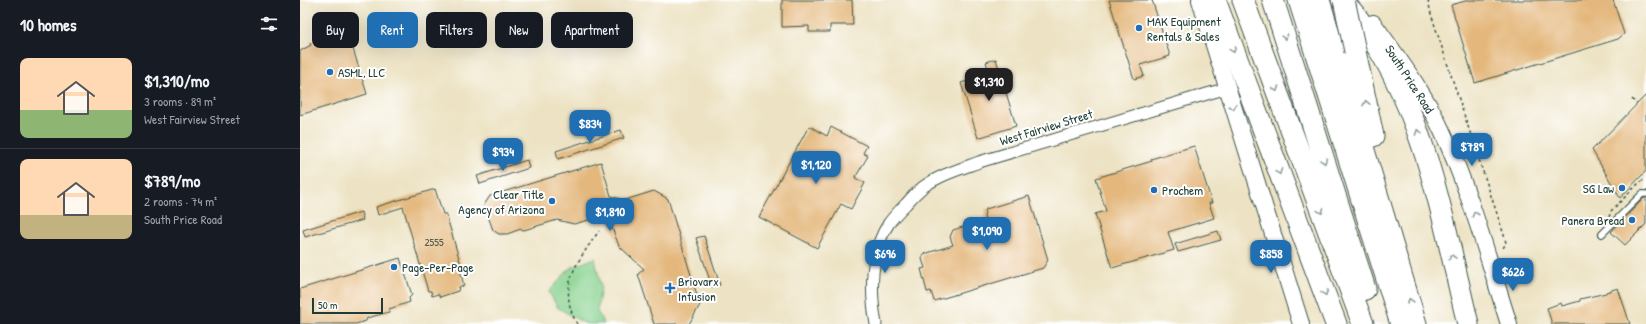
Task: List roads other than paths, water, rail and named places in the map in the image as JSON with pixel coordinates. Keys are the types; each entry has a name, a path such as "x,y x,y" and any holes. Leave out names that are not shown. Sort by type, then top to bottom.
{"highway":[{"path":"1215,0 1336,324"},
{"path":"1243,0 1363,324"},
{"path":"1273,0 1376,324"},
{"path":"1289,0 1389,324"},
{"path":"1299,0 1401,324"},
{"path":"1319,0 1346,54"},
{"path":"1343,0 1346,54 1416,324"},
{"path":"1343,0 1364,26 1387,65 1414,121 1435,185 1468,324"}],"main road":[{"path":"1200,0 1301,324"},
{"name":"South Price Road","path":"1354,0 1410,75 1441,130 1468,195 1509,324"}],"street":[{"name":"West Fairview Street","path":"876,324 872,296 875,261 880,241 889,223 920,190 949,173 979,162 1227,88"}],"lane":[{"path":"1602,234 1642,194 1646,194"}],"place":[{"name":"MAK Equipment Rentals & Sales","path":"1139,28"},
{"name":"ASML, LLC","path":"330,72"},
{"name":"SG Law","path":"1622,188"},
{"name":"Prochem","path":"1154,190"},
{"name":"Clear Title Agency of Arizona","path":"552,201"},
{"name":"Panera Bread","path":"1632,220"},
{"name":"Page-Per-Page","path":"394,267"},
{"name":"Briovarx Infusion","path":"670,288"}]}
